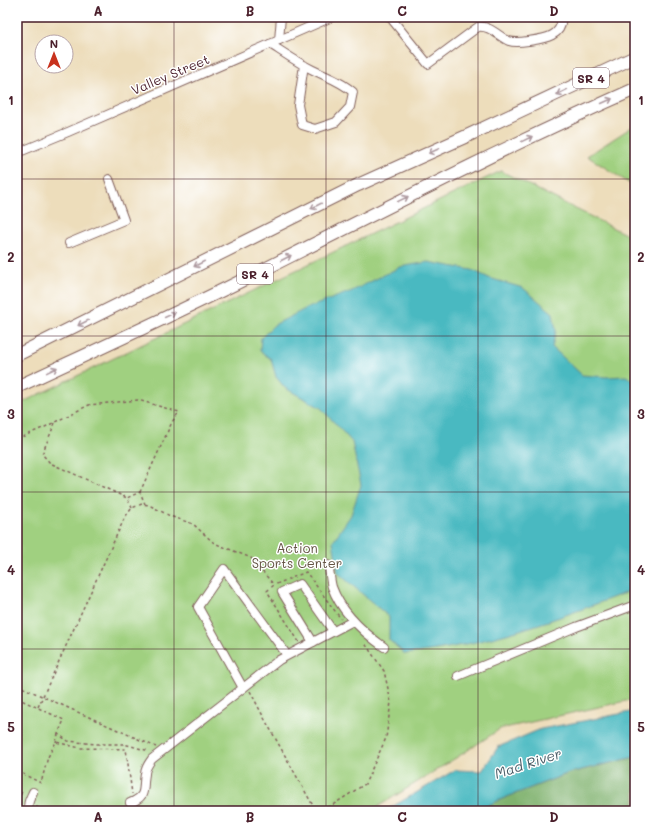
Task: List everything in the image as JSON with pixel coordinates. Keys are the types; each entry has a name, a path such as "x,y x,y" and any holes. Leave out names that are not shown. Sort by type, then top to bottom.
{"highway":[{"name":"SR 4","path":"17,355 358,185 483,129 635,57"},
{"name":"SR 4","path":"17,387 246,278 369,216 579,114 635,89"}],"street":[{"path":"279,40 281,17"},
{"name":"Valley Street","path":"17,153 332,17"},
{"path":"390,17 428,64 478,27 486,27 510,41 517,42 542,39 554,35 560,27 561,17"},
{"path":"270,44 304,65 312,70 347,86 353,92 350,107 336,122 315,129 302,125 298,105 304,65"},
{"path":"69,244 124,220 109,179"},
{"path":"328,565 332,586 339,601 353,621 369,637 384,647"},
{"path":"246,689 198,607 224,569 285,653"},
{"path":"313,642 282,592 300,584 333,631"},
{"path":"458,676 576,627 635,605"},
{"path":"131,800 138,800 142,796 144,789 144,773 146,767 152,759 246,689 280,660 285,653 313,642 353,621"},
{"path":"30,811 28,803 33,792"}],"path":[{"path":"17,439 56,422 89,405 138,400 179,412 172,422 140,492 127,498"},
{"path":"56,422 42,454 50,463 127,498 132,508"},
{"path":"140,492 145,504"},
{"path":"38,707 125,517 132,508 142,504 149,505 170,516 192,524 214,543 251,558 274,585 267,591 299,642 285,653"},
{"path":"324,811 365,784 386,738 391,702 384,671 362,640"},
{"path":"17,685 158,748"},
{"path":"246,689 316,811"},
{"path":"17,698 64,720 56,742 48,757 41,782 17,770"},
{"path":"58,734 68,741 95,744 124,744 153,752"},
{"path":"56,742 80,748 126,749 131,800"}],"green space":[{"path":"635,125 635,187 587,156"},
{"name":"Action Sports Center","path":"501,171 635,239 635,699 500,729 371,811 17,811 17,405"},
{"path":"635,757 635,811 476,811 502,799 569,773"}],"water":[{"path":"428,262 472,270 489,278 523,288 553,313 556,331 552,347 582,375 606,377 626,376 635,381 635,589 551,620 493,638 464,645 405,654 389,640 389,617 338,573 333,541 351,515 361,485 352,442 321,408 285,388 276,377 271,359 260,351 261,338 274,325 305,309 352,291 400,267"},
{"name":"Mad River","path":"635,711 635,757 569,773 502,799 476,811 385,811 455,770 482,771 498,747 541,729"}]}
